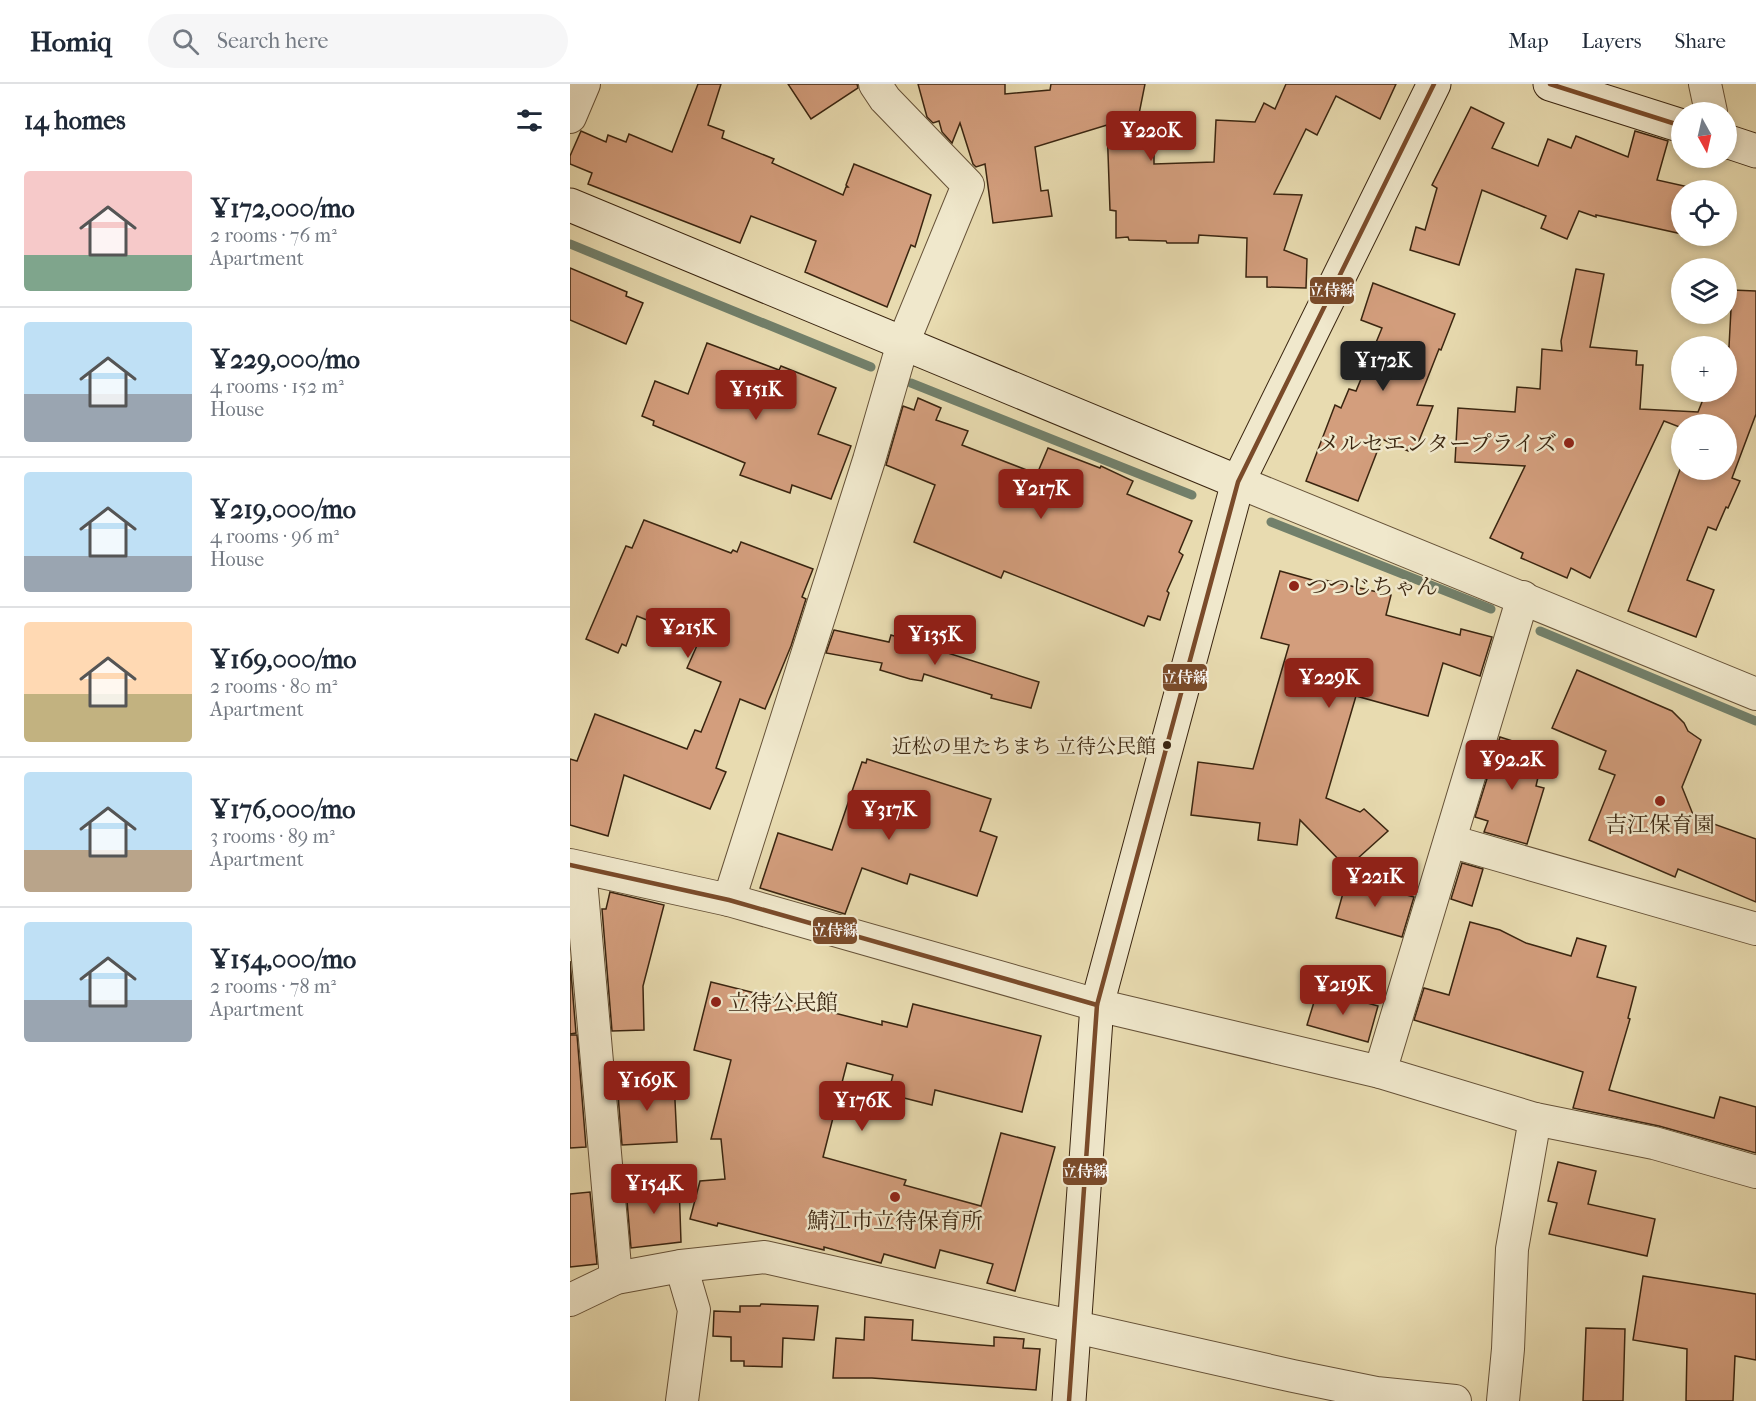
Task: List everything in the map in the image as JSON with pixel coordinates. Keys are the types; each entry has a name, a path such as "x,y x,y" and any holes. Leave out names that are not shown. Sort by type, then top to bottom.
{"street":[{"path":"570,117 584,84"},
{"path":"729,900 869,460 903,344 968,185 885,99 875,84"},
{"path":"1069,1401 1098,1005 1238,482 1434,84"},
{"path":"1550,84 1671,122"},
{"path":"1705,84 1709,102"},
{"path":"1737,145 1756,151"},
{"path":"570,205 1756,694"},
{"path":"1380,1072 1523,597"},
{"path":"1450,841 1756,929"},
{"path":"616,1278 575,867 729,900 1098,1005 1380,1072 1535,1119 1654,1143 1756,1172"},
{"path":"1503,1401 1508,1349 1512,1249 1535,1119"},
{"path":"570,1300 616,1278 681,1266 765,1257 1075,1325 1375,1397 1455,1401"},
{"path":"681,1266 694,1310 682,1401"}],"building":[{"path":"698,84 721,84 708,125 724,131 722,138 774,159 772,163 843,195 848,187 846,185 854,164 931,195 915,247 911,245 887,307 805,272 816,241 751,216 740,243 588,184 592,173 570,164 570,156 581,131 606,142 608,135 626,142 629,134 672,152"},
{"path":"788,84 857,84 858,88 811,119"},
{"path":"918,84 1005,84 1005,94 1050,90 1051,84 1145,84 1132,149 1154,148 1154,164 1214,162 1216,120 1255,122 1264,103 1275,109 1286,84 1396,84 1380,119 1336,96 1317,135 1306,129 1274,194 1302,195 1284,250 1307,259 1306,288 1267,287 1267,277 1246,277 1247,238 1199,235 1198,243 1167,243 1166,241 1129,240 1128,237 1116,238 1116,211 1110,210 1107,125 1035,147 1041,191 1048,190 1052,216 993,223 985,164 976,167 973,164 960,123 952,143 942,132 939,121 933,123 927,117"},
{"path":"1471,107 1504,123 1492,148 1538,166 1548,139 1571,148 1576,136 1628,157 1635,131 1668,141 1657,180 1671,183 1671,232 1596,215 1596,217 1579,211 1567,239 1541,228 1546,216 1482,190 1459,265 1410,250 1416,227 1425,230 1437,188 1432,185"},
{"path":"570,268 627,292 626,296 643,303 626,344 570,320"},
{"path":"1576,269 1604,274 1590,347 1637,351 1636,365 1643,365 1640,409 1698,412 1702,402 1737,402 1737,336 1730,336 1730,324 1737,324 1737,290 1756,291 1756,414 1737,465 1737,414 1671,414 1671,424 1664,421 1590,578 1571,568 1567,578 1521,558 1523,553 1490,538 1525,466 1455,462 1458,408 1515,412 1517,387 1540,389 1542,349 1562,351 1561,341"},
{"path":"1373,283 1455,314 1417,405 1433,406 1416,448 1409,446 1408,451 1382,439 1358,501 1306,481 1335,405 1341,408 1349,389 1356,391 1382,328 1361,320"},
{"path":"707,343 779,370 781,366 836,388 818,434 851,446 831,499 792,485 790,493 740,475 745,463 653,425 654,421 642,416 655,381 688,394"},
{"path":"918,398 941,408 936,420 968,431 962,445 1037,474 1048,448 1100,468 1101,466 1133,481 1127,494 1192,521 1179,552 1183,555 1167,591 1169,593 1160,620 1148,616 1144,626 1004,571 1001,578 914,542 935,485 886,465 903,406 914,410"},
{"path":"1676,480 1740,481 1716,530 1708,527 1687,580 1714,590 1696,637 1628,611"},
{"path":"644,520 731,553 733,550 737,552 741,542 813,569 802,597 806,599 791,646 765,709 740,699 716,768 726,772 710,809 624,775 608,836 570,825 570,759 577,761 595,714 687,749 695,730 701,732 721,682 687,668 699,641 637,616 626,646 622,644 618,653 586,639 626,546 632,548"},
{"path":"1280,571 1323,583 1324,580 1391,595 1386,615 1460,635 1461,629 1492,637 1480,676 1443,663 1428,716 1356,696 1326,798 1360,812 1364,809 1388,831 1347,868 1300,820 1297,845 1258,840 1260,823 1191,815 1198,762 1253,769 1289,645 1261,638"},
{"path":"834,630 889,642 891,635 1039,682 1031,708 991,698 992,695 924,674 922,681 910,679 880,670 882,663 826,653"},
{"path":"1577,670 1672,711 1684,723 1688,731 1701,740 1682,787 1694,817 1756,839 1756,902 1678,869 1675,877 1589,840 1615,775 1599,769 1606,751 1552,728"},
{"path":"1500,737 1544,751 1536,786 1544,788 1527,844 1484,832 1488,821 1475,817"},
{"path":"867,759 991,799 980,831 997,837 977,896 910,874 907,884 862,868 845,914 760,888 778,833 832,850 862,762 866,763"},
{"path":"1462,863 1483,869 1472,906 1451,899"},
{"path":"1347,879 1414,897 1402,937 1336,918"},
{"path":"610,892 664,905 643,986 644,1030 612,1031 602,909 606,909"},
{"path":"1470,922 1500,930 1526,943 1571,956 1577,938 1606,946 1597,977 1636,987 1628,1018 1630,1019 1609,1090 1714,1118 1720,1097 1756,1107 1756,1153 1659,1126 1573,1108 1583,1072 1414,1020 1424,988 1449,995"},
{"path":"570,961 576,1033 570,1034"},
{"path":"711,982 882,1025 882,1021 907,1027 913,1004 1041,1036 1022,1112 935,1090 932,1105 888,1094 893,1075 847,1063 823,1157 906,1180 904,1185 981,1206 1001,1133 1055,1147 1015,1291 987,1283 993,1264 940,1250 935,1268 884,1254 881,1263 824,1247 824,1250 718,1223 717,1226 690,1219 700,1181 725,1179 721,1139 711,1139 731,1060 694,1050"},
{"path":"1318,989 1378,1006 1368,1042 1307,1025"},
{"path":"570,1035 577,1035 586,1147 570,1148"},
{"path":"674,1080 677,1142 622,1145 617,1082"},
{"path":"1558,1162 1596,1171 1588,1204 1655,1219 1647,1256 1549,1234 1557,1203 1548,1201"},
{"path":"679,1183 681,1242 631,1248 626,1189"},
{"path":"590,1192 597,1264 570,1267 570,1194"},
{"path":"1643,1276 1756,1294 1756,1360 1735,1356 1733,1401 1686,1401 1687,1349 1633,1340"},
{"path":"761,1304 818,1306 814,1340 783,1338 782,1367 744,1366 744,1361 731,1361 731,1337 713,1336 714,1311 740,1312 740,1306 760,1306"},
{"path":"865,1317 913,1320 912,1340 994,1346 994,1337 1024,1339 1023,1348 1040,1349 1036,1390 872,1378 833,1378 836,1338 864,1340"},
{"path":"1586,1328 1625,1329 1623,1401 1583,1401"}],"waterway":[{"path":"570,244 871,367"},
{"path":"911,383 1192,495"},
{"path":"1271,522 1491,609"},
{"path":"1540,631 1756,721"}],"transit line":[{"name":"立侍線","path":"1069,1401 1097,1005 1238,482 1434,84"},
{"name":"立侍線","path":"1550,84 1671,122"},
{"name":"立侍線","path":"570,865 729,900 1097,1005"}],"place":[{"name":"メルセエンタープライズ","path":"1569,443"},
{"name":"つつじちゃん","path":"1294,586"},
{"name":"近松の里たちまち 立待公民館","path":"1167,745"},
{"name":"吉江保育園","path":"1660,801"},
{"name":"立待公民館","path":"716,1002"},
{"name":"鯖江市立待保育所","path":"895,1197"}]}
